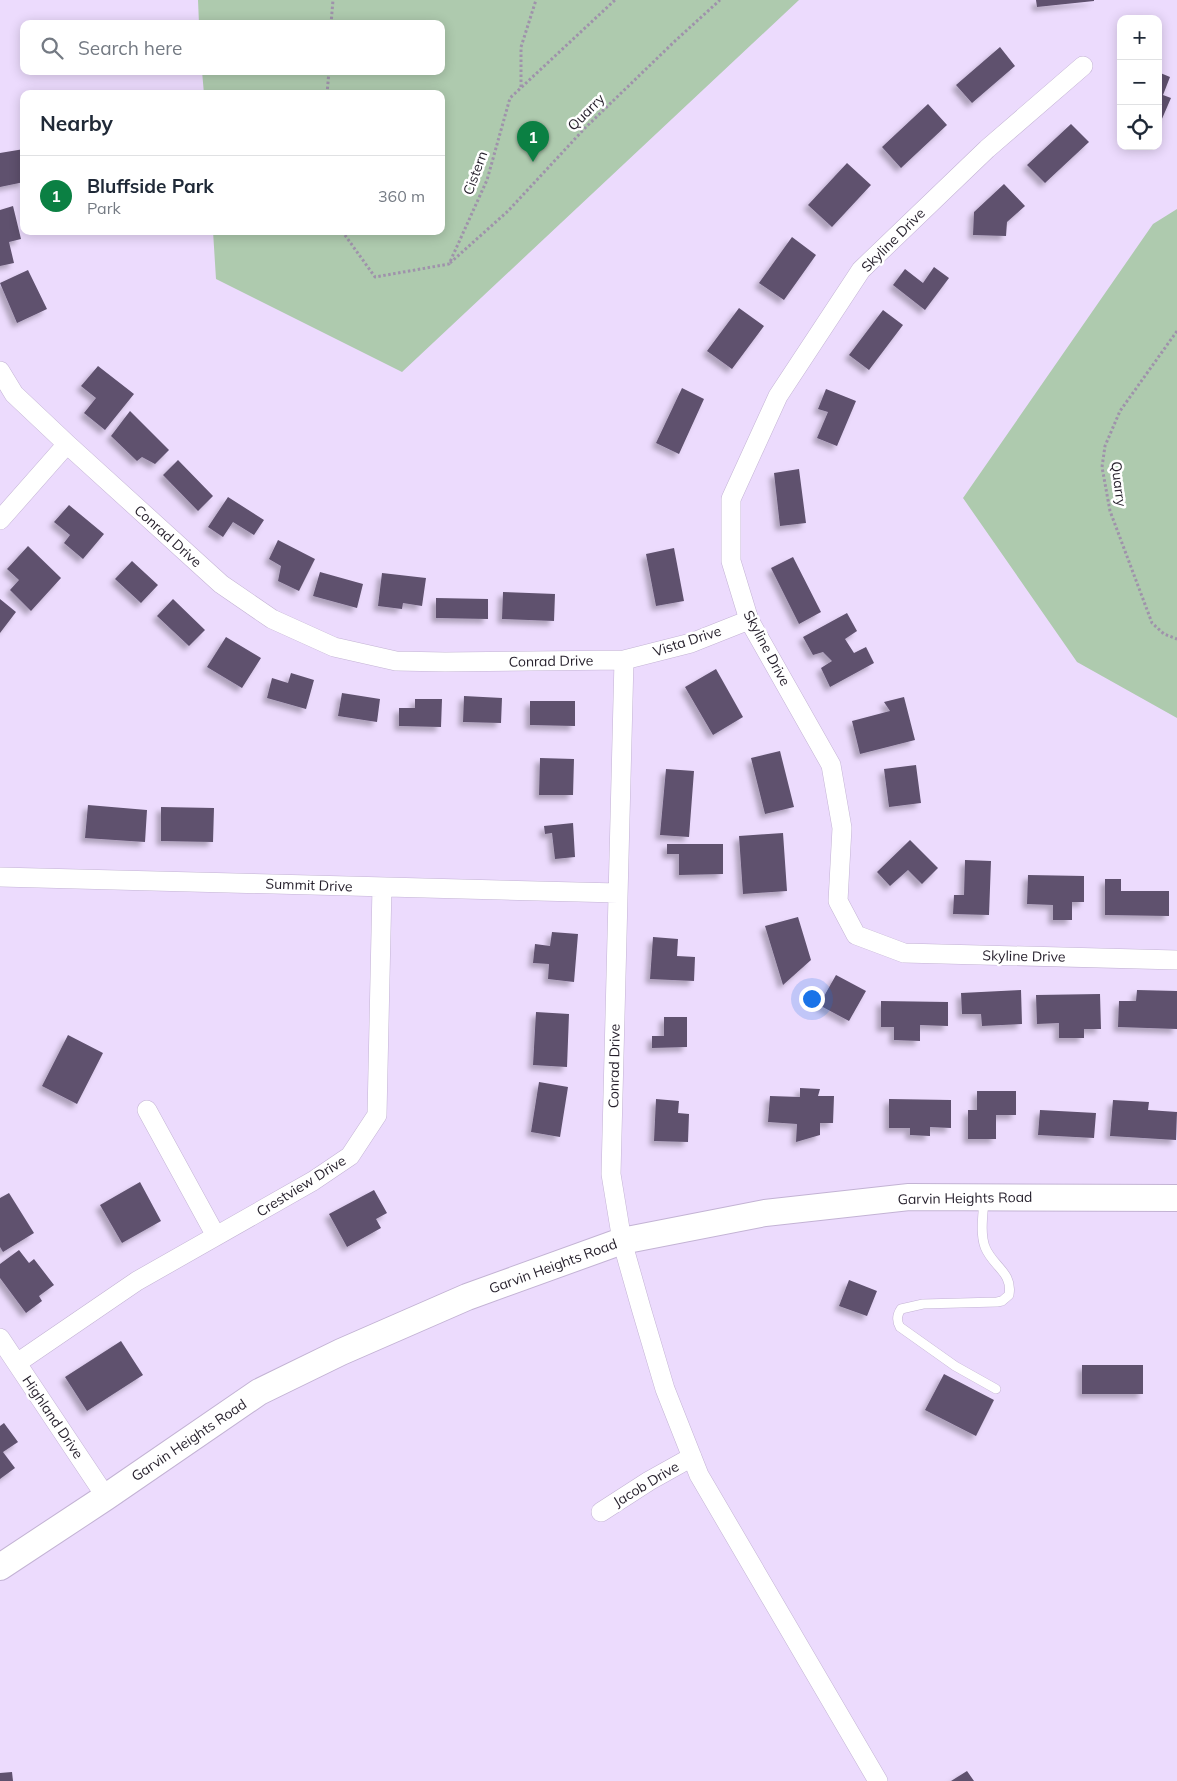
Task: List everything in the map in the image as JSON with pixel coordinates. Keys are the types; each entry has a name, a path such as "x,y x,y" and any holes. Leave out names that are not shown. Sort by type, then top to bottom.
{"main road":[{"name":"Garvin Heights Road","path":"0,1567 106,1497 258,1392 332,1356 467,1297 622,1241 765,1213 909,1197 1177,1198"}],"street":[{"name":"Skyline Drive","path":"1083,66 987,149 861,270 778,396 731,499 731,561 749,620 831,765 842,828 838,901 856,935 904,953 1177,960"},
{"name":"Conrad Drive","path":"0,371 14,394 67,444 221,584 272,619 334,646 396,661 624,660 611,1174 622,1241 665,1389 699,1475 878,1781"},
{"path":"0,520 67,444"},
{"name":"Vista Drive","path":"624,660 691,643 749,620"},
{"name":"Summit Drive","path":"0,877 618,894"},
{"name":"Crestview Drive","path":"17,1363 137,1281 313,1181 350,1156 377,1115 382,887"},
{"path":"147,1110 216,1236"},
{"name":"Highland Drive","path":"0,1338 106,1497"},
{"name":"Jacob Drive","path":"601,1512 649,1481 692,1457"}],"lane":[{"path":"984,1197 982,1232 984,1241 990,1256 1008,1278 1010,1283 1009,1295 1002,1301 997,1302 923,1304 901,1309 897,1322 900,1327 955,1366 996,1389"}],"path":[{"path":"331,20 333,0"},
{"path":"520,88 521,47 536,0"},
{"name":"Cistern","path":"449,264 487,180 510,98 615,0"},
{"name":"Quarry","path":"449,264 508,211 586,127 720,0"},
{"path":"327,90 328,75"},
{"path":"345,235 375,276 449,264"},
{"name":"Quarry","path":"1177,332 1120,411 1105,446 1102,467 1110,511 1152,622 1164,634 1177,639"}],"green space":[{"path":"198,0 799,0 402,372 216,279 213,235 445,235 445,90 204,90 202,75 445,75 445,20 199,20"},
{"path":"1177,209 1177,718 1077,662 963,498 1153,224"}],"building":[{"path":"1036,0 1094,0 1094,1 1037,7"},
{"path":"1000,47 1015,66 972,103 956,85"},
{"path":"1162,74 1170,77 1163,95 1171,98 1162,119"},
{"path":"928,104 947,125 901,168 882,147"},
{"path":"1071,124 1089,142 1045,183 1027,165"},
{"path":"20,150 20,183 0,187 0,153"},
{"path":"847,163 871,185 832,227 808,205"},
{"path":"1004,184 1025,206 1007,222 1006,236 973,235 974,212"},
{"path":"13,206 21,239 9,242 14,263 0,266 0,210"},
{"path":"792,237 816,255 784,300 759,283"},
{"path":"934,267 949,278 925,310 893,285 905,269 923,283"},
{"path":"28,270 47,309 17,323 0,283"},
{"path":"739,308 764,326 732,369 707,351"},
{"path":"883,310 903,325 869,370 849,355"},
{"path":"98,366 134,394 105,430 84,413 96,398 81,386"},
{"path":"682,388 704,399 679,454 656,443"},
{"path":"826,389 856,401 837,446 817,438 828,412 818,409"},
{"path":"130,411 169,450 155,464 142,457 137,461 111,436"},
{"path":"178,460 213,496 198,511 163,475"},
{"path":"799,469 806,523 780,526 774,473"},
{"path":"228,497 264,520 254,535 233,522 223,537 208,527"},
{"path":"69,505 104,534 83,559 64,543 70,535 54,522"},
{"path":"278,540 315,559 299,591 278,581 281,566 269,559"},
{"path":"28,546 61,578 31,611 10,590 19,580 7,569"},
{"path":"674,548 684,601 656,606 646,554"},
{"path":"793,557 821,612 799,624 771,568"},
{"path":"132,561 158,585 141,603 115,579"},
{"path":"320,572 363,584 357,608 313,596"},
{"path":"382,573 426,578 422,606 403,603 402,609 378,606"},
{"path":"503,592 555,594 554,621 502,619"},
{"path":"436,598 488,599 488,619 436,618"},
{"path":"0,599 16,612 0,633"},
{"path":"173,599 205,630 189,646 157,616"},
{"path":"847,613 857,631 845,639 854,653 866,647 874,663 830,687 821,668 832,661 823,652 813,655 803,637"},
{"path":"226,637 261,658 242,688 207,667"},
{"path":"716,669 743,717 713,735 685,687"},
{"path":"291,673 314,680 306,709 267,698 272,678 288,683"},
{"path":"342,693 380,699 377,722 338,716"},
{"path":"464,696 502,698 501,723 463,722"},
{"path":"904,697 915,740 860,754 852,721 890,711 884,702"},
{"path":"415,699 442,699 441,727 399,726 399,708 415,708"},
{"path":"530,701 575,701 575,726 530,725"},
{"path":"780,751 794,807 765,814 751,758"},
{"path":"540,758 574,759 573,795 539,795"},
{"path":"916,765 921,803 889,807 884,769"},
{"path":"666,769 694,771 689,837 660,835"},
{"path":"88,805 147,810 145,842 85,838"},
{"path":"161,807 214,808 213,842 161,841"},
{"path":"573,823 575,857 555,859 552,833 545,834 544,826"},
{"path":"783,833 787,891 743,894 739,836"},
{"path":"910,840 938,868 922,884 908,870 890,886 877,872"},
{"path":"667,844 723,844 723,874 679,875 679,854 667,854"},
{"path":"965,860 991,861 989,915 953,914 954,895 964,895"},
{"path":"1028,875 1084,876 1084,902 1072,902 1072,920 1053,920 1053,905 1027,904"},
{"path":"1105,879 1121,879 1121,891 1169,891 1169,916 1105,915"},
{"path":"798,917 811,960 783,985 765,926"},
{"path":"552,932 578,934 574,982 548,979 549,964 533,963 535,944 550,946"},
{"path":"653,937 678,939 677,956 695,957 694,981 650,979"},
{"path":"836,975 866,991 849,1021 819,1005"},
{"path":"1021,990 1022,1024 982,1026 981,1014 962,1014 961,993"},
{"path":"1137,990 1177,991 1177,1029 1118,1027 1119,1001 1136,1001"},
{"path":"1100,994 1101,1029 1084,1029 1084,1038 1059,1038 1059,1023 1037,1024 1036,995"},
{"path":"881,1001 948,1002 948,1026 920,1025 920,1041 894,1040 894,1027 881,1027"},
{"path":"536,1012 569,1014 567,1067 533,1065"},
{"path":"664,1017 687,1017 687,1047 652,1048 652,1036 664,1036"},
{"path":"68,1035 103,1053 77,1104 42,1086"},
{"path":"539,1082 568,1087 560,1137 531,1132"},
{"path":"800,1088 820,1089 818,1096 834,1096 833,1123 820,1123 820,1135 796,1142 797,1124 768,1122 770,1096 800,1097"},
{"path":"977,1091 1016,1091 1016,1115 996,1115 996,1139 968,1139 968,1110 977,1110"},
{"path":"656,1099 679,1101 678,1113 689,1114 688,1142 654,1141"},
{"path":"889,1099 951,1100 951,1128 930,1127 930,1136 910,1135 910,1128 889,1128"},
{"path":"1113,1100 1149,1102 1148,1110 1177,1112 1176,1140 1110,1136"},
{"path":"1040,1110 1096,1113 1094,1138 1038,1135"},
{"path":"140,1182 161,1221 122,1243 100,1205"},
{"path":"374,1190 387,1213 376,1219 381,1228 347,1247 329,1214"},
{"path":"9,1193 34,1233 3,1252 0,1247 0,1198"},
{"path":"19,1250 29,1263 34,1259 54,1285 39,1296 42,1301 26,1313 0,1278 0,1264"},
{"path":"849,1280 877,1291 867,1316 839,1306"},
{"path":"121,1341 143,1375 87,1411 65,1377"},
{"path":"1082,1365 1143,1365 1143,1394 1082,1394"},
{"path":"944,1374 994,1400 976,1436 925,1410"},
{"path":"4,1423 18,1442 3,1452 15,1468 0,1479 0,1426"},
{"path":"967,1771 974,1781 951,1781"},
{"path":"12,1772 13,1781 0,1781 0,1773"}],"place":[{"name":"Bluffside Park","path":"533,162"}]}
